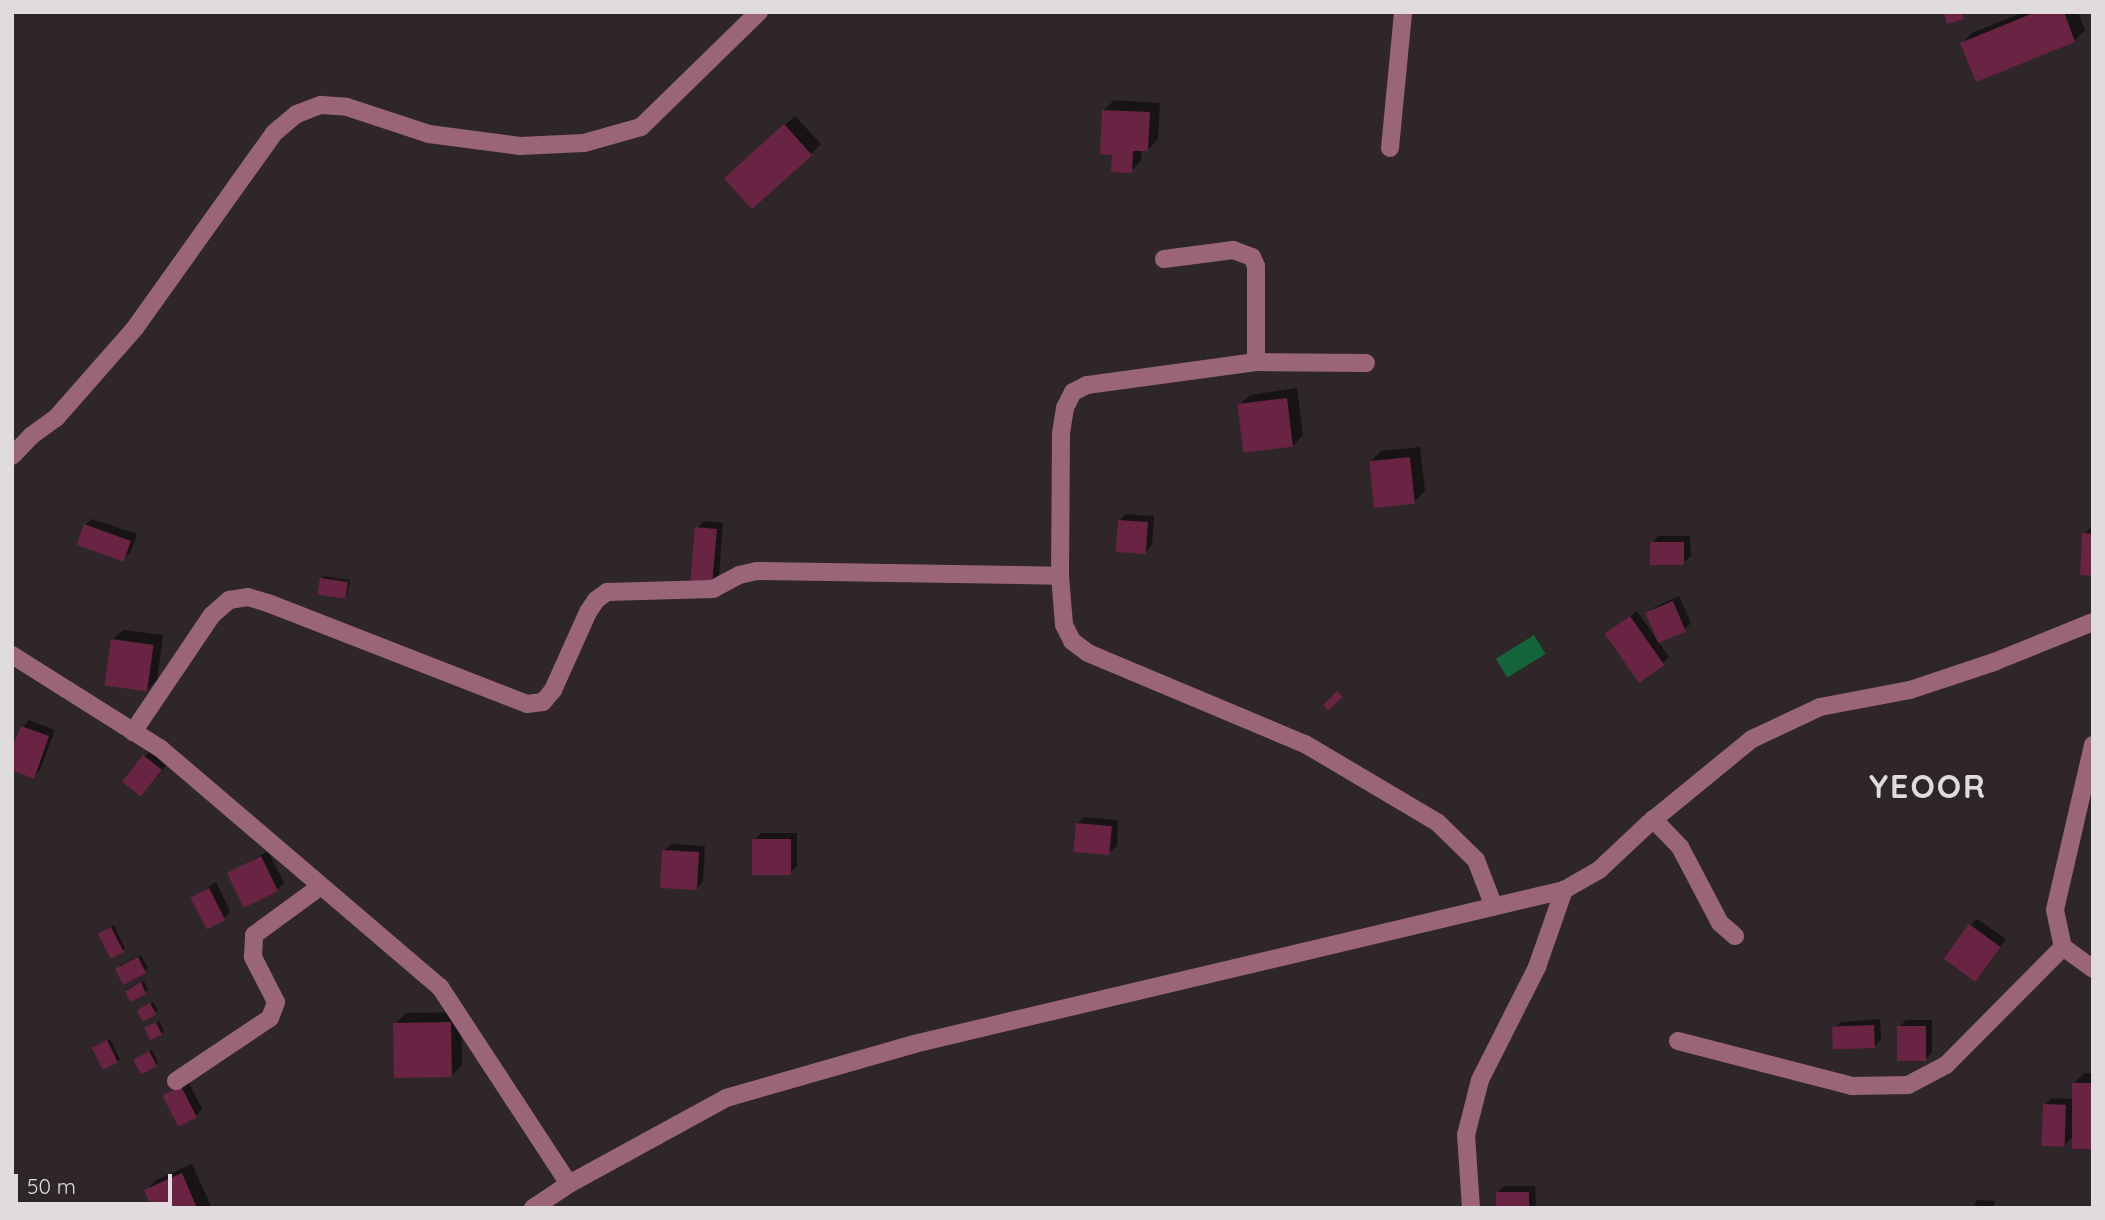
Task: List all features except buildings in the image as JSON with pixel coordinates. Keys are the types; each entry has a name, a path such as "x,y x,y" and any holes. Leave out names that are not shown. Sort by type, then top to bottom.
{"street":[{"path":"12,456 31,436 56,418 135,328 274,133 297,114 321,105 347,107 429,134 520,146 584,143 641,127 759,12"},
{"path":"1390,148 1403,12"},
{"path":"1164,259 1233,250 1252,257 1256,265 1256,362"},
{"path":"1366,363 1256,362 1087,385 1073,392 1065,408 1061,433 1060,576 1064,625 1072,641 1088,653 1305,744 1437,822 1476,860 1494,907"},
{"path":"133,732 212,615 229,600 248,597 268,603 527,704 542,702 553,690 588,612 596,600 607,592 713,589 739,575 756,571 1060,576"},
{"path":"533,1208 569,1184 726,1098 914,1044 1564,890 1599,870 1653,819 1752,739 1820,707 1910,690 1994,662 2093,622"},
{"path":"12,655 161,750 440,987 569,1184"},
{"path":"2093,745 2085,815 2055,910 2063,947 2093,969"},
{"path":"1653,819 1680,847 1720,923 1735,936"},
{"path":"176,1082 270,1018 276,1002 253,957 254,934 321,886"},
{"path":"1471,1208 1466,1135 1480,1080 1538,967 1564,890"},
{"path":"1678,1041 1852,1086 1908,1085 1946,1065 2063,947"}],"shaded area":[{"path":"1534,635 1546,654 1507,678 1496,659"}],"district":[{"name":"YEOOR","path":"1928,786"}]}
